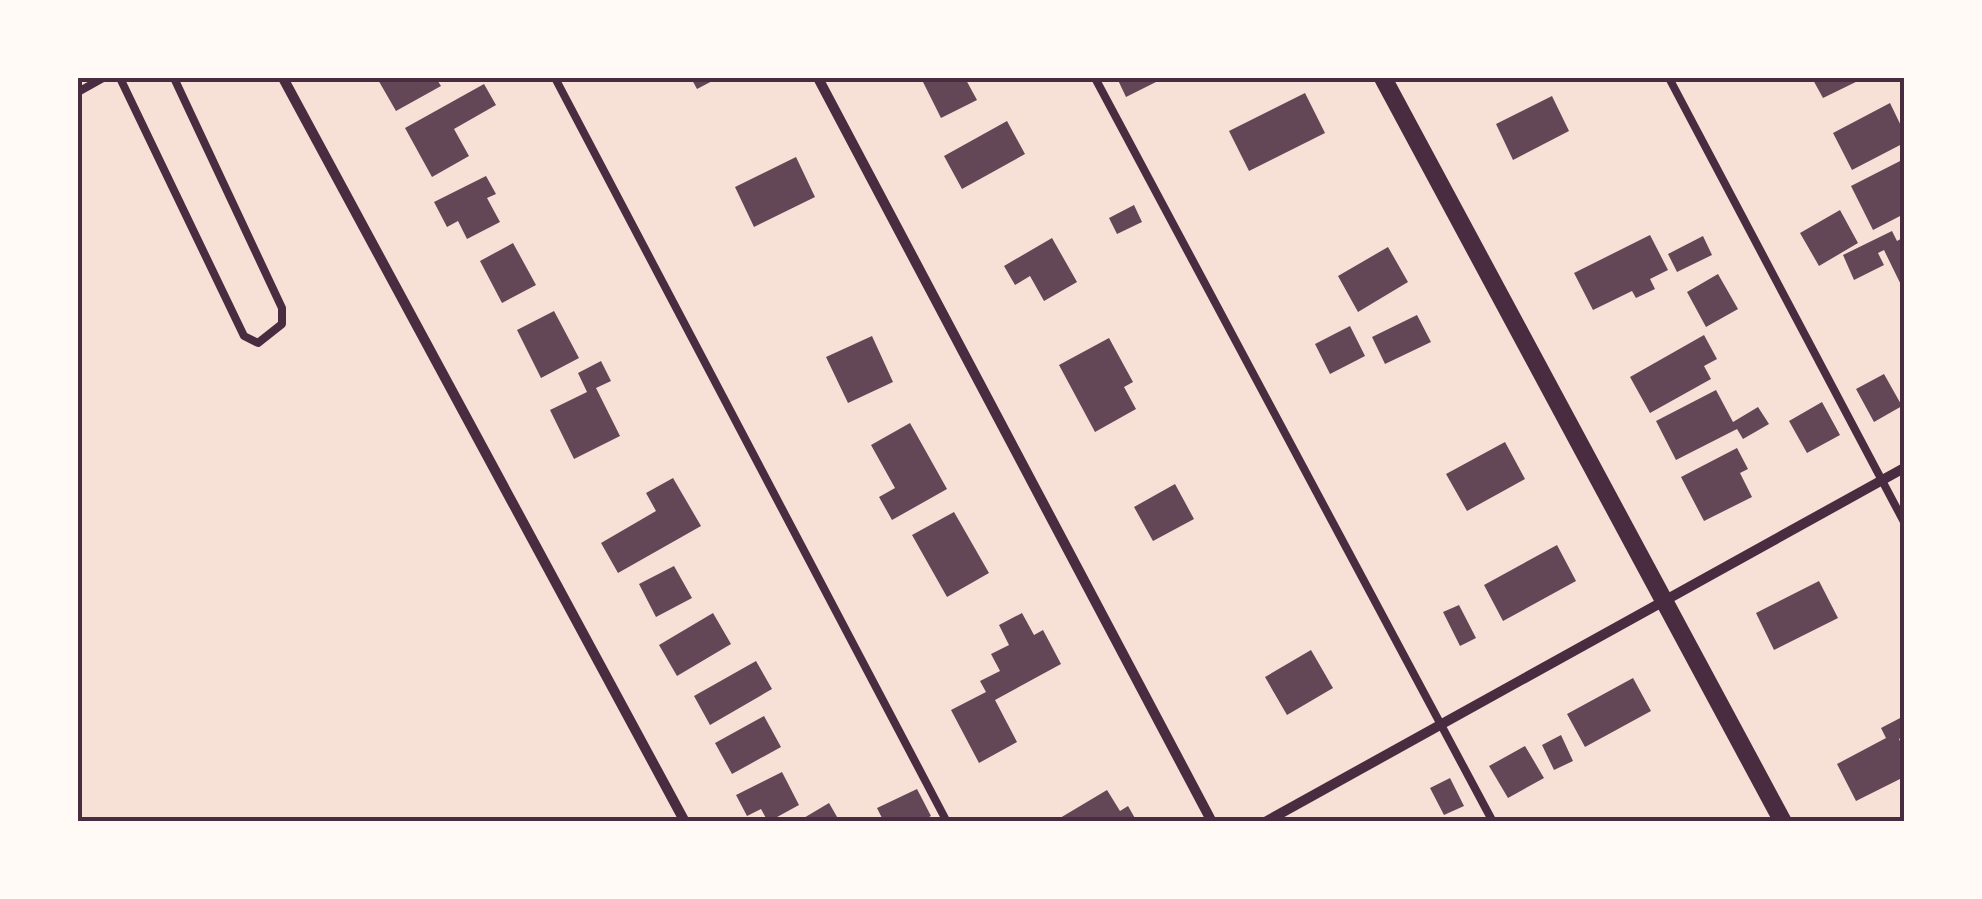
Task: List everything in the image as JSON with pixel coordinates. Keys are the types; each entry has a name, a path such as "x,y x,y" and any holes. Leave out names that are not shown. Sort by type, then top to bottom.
{"street":[{"path":"283,78 685,822"},
{"path":"818,78 1212,822"},
{"path":"1384,78 1783,822"},
{"path":"1265,822 1904,468"}],"lane":[{"path":"78,92 102,78"},
{"path":"120,78 244,336 258,343 282,324 282,308 174,78"},
{"path":"555,78 947,822"},
{"path":"1095,78 1493,822"},
{"path":"1669,78 1904,522"}],"building":[{"path":"377,78 436,78 441,86 396,111"},
{"path":"691,78 718,78 697,89"},
{"path":"921,78 965,78 977,100 941,118"},
{"path":"1117,78 1156,78 1158,81 1126,97"},
{"path":"1812,78 1864,78 1823,98"},
{"path":"484,84 496,105 454,129 469,156 432,177 405,128"},
{"path":"1305,93 1325,133 1249,171 1229,131"},
{"path":"1552,96 1569,131 1513,160 1496,124"},
{"path":"1890,103 1904,132 1904,143 1852,170 1833,133"},
{"path":"1007,121 1025,154 962,189 944,156"},
{"path":"796,157 815,197 754,227 735,187"},
{"path":"1904,159 1904,214 1873,230 1851,186"},
{"path":"486,176 496,194 487,198 500,222 467,239 458,221 447,227 434,202"},
{"path":"1134,205 1142,222 1117,234 1109,218"},
{"path":"1840,210 1858,243 1819,266 1800,233"},
{"path":"1892,231 1897,241 1904,237 1904,291 1884,250 1878,253 1884,265 1854,280 1843,255"},
{"path":"1650,235 1668,270 1650,279 1655,289 1636,298 1632,291 1593,310 1574,273"},
{"path":"1703,236 1712,255 1677,272 1668,254"},
{"path":"1052,238 1077,282 1044,301 1030,276 1015,285 1004,266"},
{"path":"513,243 536,285 502,303 480,261"},
{"path":"1388,247 1408,282 1358,312 1338,276"},
{"path":"1718,274 1738,309 1706,327 1687,292"},
{"path":"554,311 579,358 541,378 517,330"},
{"path":"1417,315 1431,342 1385,364 1372,337"},
{"path":"1350,326 1365,356 1330,374 1315,344"},
{"path":"1704,335 1717,359 1704,366 1711,379 1650,413 1630,377"},
{"path":"872,336 893,382 848,403 826,357"},
{"path":"1109,338 1133,382 1124,387 1136,409 1095,432 1059,365"},
{"path":"601,361 611,381 596,388 620,436 574,459 550,410 587,392 578,373"},
{"path":"1884,374 1902,406 1874,422 1856,389"},
{"path":"1716,390 1733,422 1758,407 1769,424 1743,439 1737,429 1676,460 1656,421"},
{"path":"1822,402 1840,435 1807,453 1789,421"},
{"path":"910,423 947,489 892,520 879,497 895,488 871,445"},
{"path":"1505,442 1525,479 1467,511 1446,474"},
{"path":"1737,448 1748,469 1740,473 1752,497 1704,521 1681,477"},
{"path":"673,478 701,526 618,573 601,543 656,511 646,493"},
{"path":"1175,484 1194,519 1153,541 1134,507"},
{"path":"954,512 989,573 947,597 912,535"},
{"path":"1557,545 1576,581 1503,621 1484,585"},
{"path":"674,566 692,598 656,617 639,584"},
{"path":"1819,581 1838,618 1774,650 1756,613"},
{"path":"1459,605 1476,638 1460,646 1443,612"},
{"path":"713,613 731,644 677,676 659,645"},
{"path":"1022,613 1034,635 1043,630 1061,664 995,700 1017,742 979,763 951,710 986,692 980,681 1000,671 991,654 1009,645 999,625"},
{"path":"1311,650 1333,688 1287,715 1265,677"},
{"path":"756,661 772,689 710,725 694,696"},
{"path":"1633,678 1651,711 1585,747 1567,714"},
{"path":"764,716 781,747 732,774 715,743"},
{"path":"1904,716 1904,736 1899,739 1904,749 1904,777 1856,801 1837,764 1886,738 1881,728"},
{"path":"1561,735 1573,761 1554,770 1542,745"},
{"path":"1525,746 1544,778 1508,798 1489,766"},
{"path":"782,772 799,805 768,822 761,809 747,816 736,795"},
{"path":"1450,778 1464,806 1444,815 1430,788"},
{"path":"917,789 931,816 919,822 884,822 877,808"},
{"path":"1107,790 1120,811 1128,806 1136,820 1062,822 1060,818"},
{"path":"829,803 840,822 797,822"}]}
